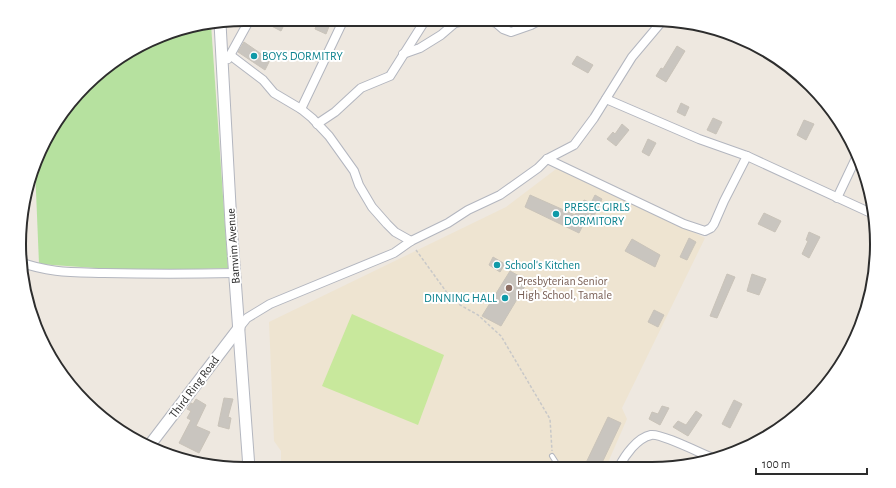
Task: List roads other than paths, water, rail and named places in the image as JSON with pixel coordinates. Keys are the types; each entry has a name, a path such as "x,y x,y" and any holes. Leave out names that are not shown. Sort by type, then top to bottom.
{"street":[{"path":"222,69 246,26"},
{"path":"301,109 341,26"},
{"path":"317,124 335,112 361,88 390,76 422,26"},
{"path":"403,54 420,48 441,35 452,26"},
{"path":"500,26 511,32 531,26"},
{"path":"239,328 247,318 270,304 394,253 411,241 448,223 468,210 500,195 538,168 547,159 574,145 584,133 632,58 659,26"},
{"name":"Bamvim Avenue","path":"220,27 235,273 249,462"},
{"path":"230,55 262,80 274,93 301,109 317,124 328,136 354,171 359,185 372,207 396,232 411,241"},
{"path":"606,99 699,139 747,156 867,211"},
{"path":"547,159 684,224 705,231 711,228 714,224 747,156"},
{"path":"837,198 854,163"},
{"path":"27,265 52,271 153,274 235,273"},
{"name":"Third Ring Road","path":"152,442 239,328"},
{"path":"622,462 637,443 653,434 706,455"}],"lane":[{"path":"552,456 556,462"}],"place":[{"name":"BOYS DORMITRY","path":"254,56"},
{"name":"PRESEC GIRLS DORMITORY","path":"556,214"},
{"name":"School's Kitchen","path":"497,265"},
{"name":"Presbyterian Senior High School, Tamale","path":"509,288"},
{"name":"DINNING HALL","path":"505,298"}]}
